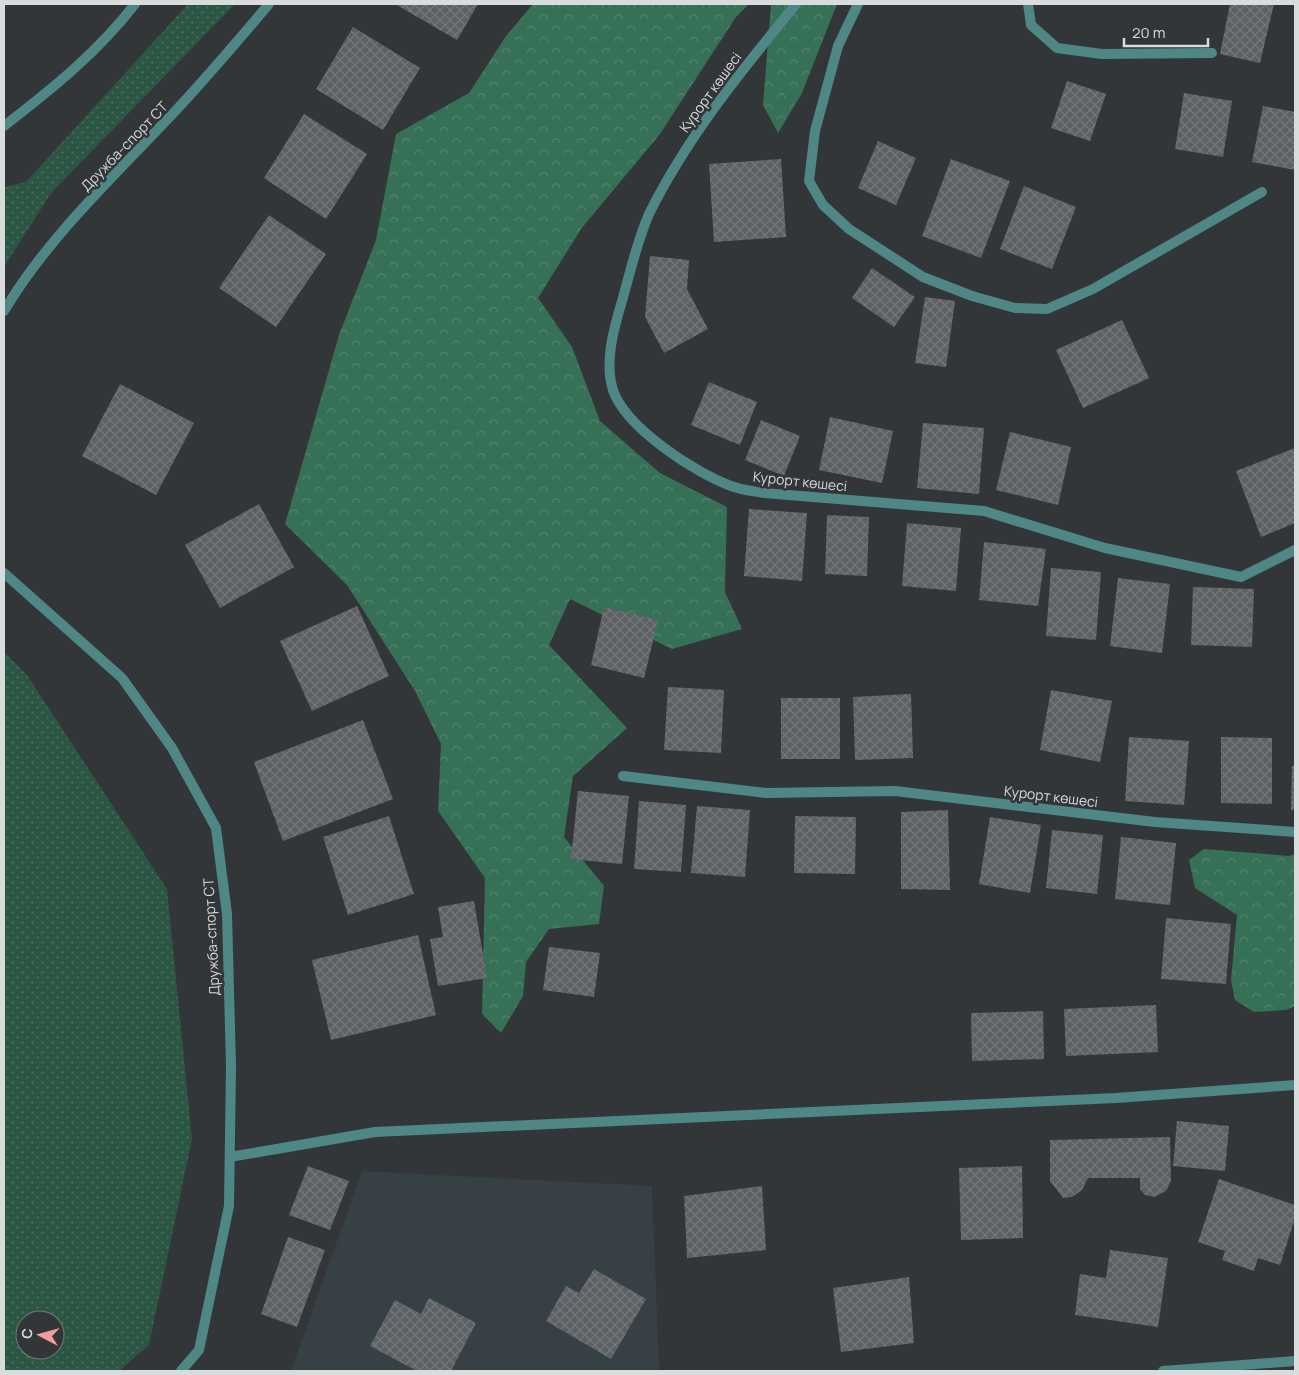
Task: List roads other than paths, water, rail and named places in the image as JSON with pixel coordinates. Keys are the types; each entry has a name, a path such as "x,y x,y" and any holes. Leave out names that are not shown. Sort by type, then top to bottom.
{"street":[{"path":"4,126 56,86 113,32 135,4"},
{"name":"Дружба-спорт СТ","path":"4,311 19,286 84,207 196,90 269,4"},
{"name":"Курорт көшесі","path":"796,4 755,54 690,140 649,216 613,333 610,364 612,390 622,408 645,433 687,465 731,486 756,491 984,511 1105,548 1241,577 1295,550"},
{"path":"858,4 838,46 815,131 809,181 823,205 849,229 923,277 972,296 1015,308 1048,309 1093,289 1262,192"},
{"path":"1028,4 1031,24 1057,48 1102,54 1212,53"},
{"name":"Дружба-спорт СТ","path":"4,572 122,678 172,748 216,828 226,914 231,1066 229,1206 199,1350 180,1371"},
{"name":"Курорт көшесі","path":"624,776 766,793 895,791 1155,822 1295,832"},
{"path":"230,1157 375,1132 1107,1098 1295,1085"},
{"path":"1162,1371 1295,1361"}]}
